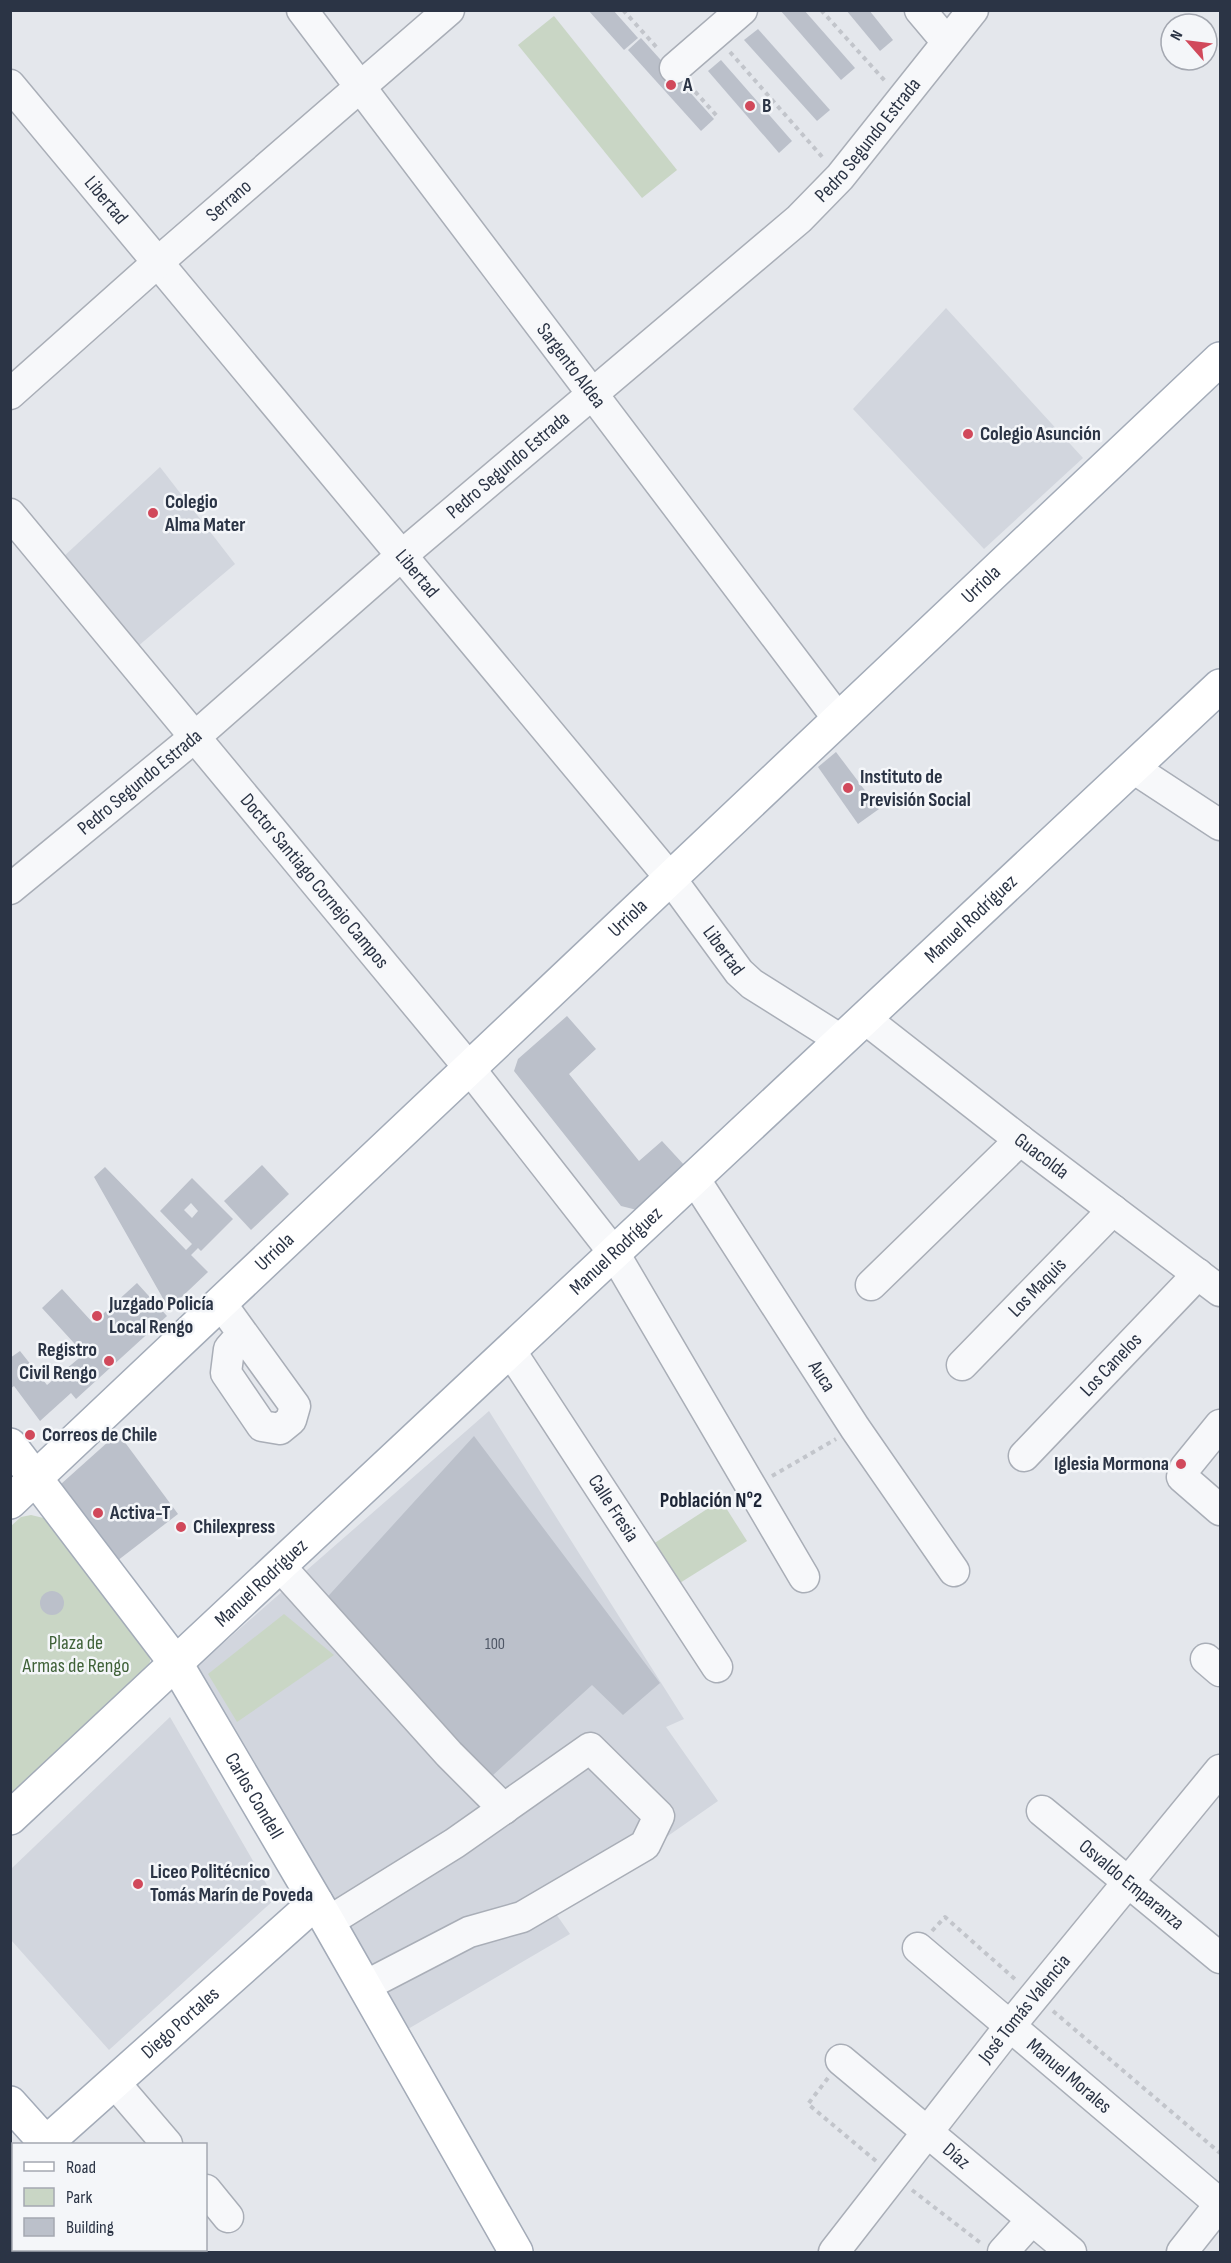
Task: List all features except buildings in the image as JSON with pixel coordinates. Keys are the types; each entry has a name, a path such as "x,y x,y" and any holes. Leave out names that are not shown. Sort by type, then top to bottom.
{"main road":[{"name":"Urriola","path":"10,1502 1221,359"},
{"name":"Manuel Rodríguez","path":"10,1818 1221,686"},
{"name":"Carlos Condell","path":"10,1445 38,1478 175,1662 365,1986 516,2253"},
{"name":"Diego Portales","path":"46,2143 114,2082 322,1912"},
{"path":"10,2103 44,2143"}],"street":[{"name":"Sargento Aldea","path":"302,10 839,720"},
{"name":"Serrano","path":"10,394 157,263 449,10"},
{"path":"675,68 742,10"},
{"path":"920,10 948,42"},
{"name":"Pedro Segundo Estrada","path":"10,889 196,736 400,556 799,219 840,177 973,10"},
{"name":"Libertad","path":"10,85 671,879 739,972 752,984 841,1040"},
{"name":"Doctor Santiago Cornejo Campos","path":"10,514 470,1069 614,1253 804,1577"},
{"path":"1133,768 1221,825"},
{"name":"Guacolda","path":"864,1018 1020,1140 1209,1282"},
{"path":"871,1285 1020,1140"},
{"name":"Auca","path":"694,1178 855,1428 954,1571"},
{"name":"Los Maquis","path":"962,1365 1113,1210"},
{"name":"Los Canelos","path":"1024,1456 1209,1282"},
{"path":"221,1304 242,1334"},
{"name":"Calle Fresia","path":"510,1350 717,1667"},
{"path":"1221,1425 1185,1468 1182,1477 1221,1510"},
{"path":"279,1565 449,1754 504,1809"},
{"path":"322,1912 455,1844 590,1748 659,1816 645,1845 522,1917 469,1932 365,1986"},
{"name":"José Tomás Valencia","path":"834,2253 895,2177 926,2131 1010,2026 1221,1770"},
{"name":"Osvaldo Emparanza","path":"1042,1811 1221,1958"},
{"name":"Manuel Morales","path":"918,1948 1220,2204"},
{"name":"Díaz","path":"841,2060 1071,2253"},
{"path":"114,2082 164,2143"},
{"path":"207,2191 228,2217"},
{"path":"1182,2253 1220,2204"},
{"path":"1003,2253 1031,2221"}],"path":[{"path":"821,10 901,99"},
{"path":"714,34 840,177"},
{"path":"750,1488 855,1428"},
{"path":"918,1948 945,1917 1221,2153"}],"shaded area":[{"name":"Colegio Asunción","path":"946,308 1083,458 984,549 853,409"},
{"name":"Colegio Alma Mater","path":"160,467 235,564 137,647 61,559"},
{"path":"489,1411 684,1719 666,1727 718,1801 556,1914 570,1934 408,2029 196,1667"},
{"name":"Liceo Politécnico Tomás Marín de Poveda","path":"170,1717 275,1899 109,2050 11,1940 11,1869"}],"green space":[{"path":"554,16 677,170 642,198 518,45"},
{"path":"721,1500 747,1541 675,1586 650,1546"},
{"name":"Plaza de Armas de Rengo","path":"31,1515 52,1520 152,1650 148,1672 11,1807 11,1526 21,1517"},
{"path":"284,1614 334,1655 237,1722 208,1674"}],"place":[{"name":"A","path":"671,85"},
{"name":"B","path":"750,106"},
{"name":"Colegio Asunción","path":"968,434"},
{"name":"Colegio Alma Mater","path":"153,513"},
{"name":"Instituto de Previsión Social","path":"848,788"},
{"name":"Juzgado Policía Local Rengo","path":"97,1316"},
{"name":"Registro Civil Rengo","path":"109,1361"},
{"name":"Correos de Chile","path":"30,1435"},
{"name":"Iglesia Mormona","path":"1181,1464"},
{"name":"Activa-T","path":"98,1513"},
{"name":"Chilexpress","path":"181,1527"},
{"name":"Liceo Politécnico Tomás Marín de Poveda","path":"138,1884"}],"district":[{"name":"Población N°2","path":"711,1500"}]}
